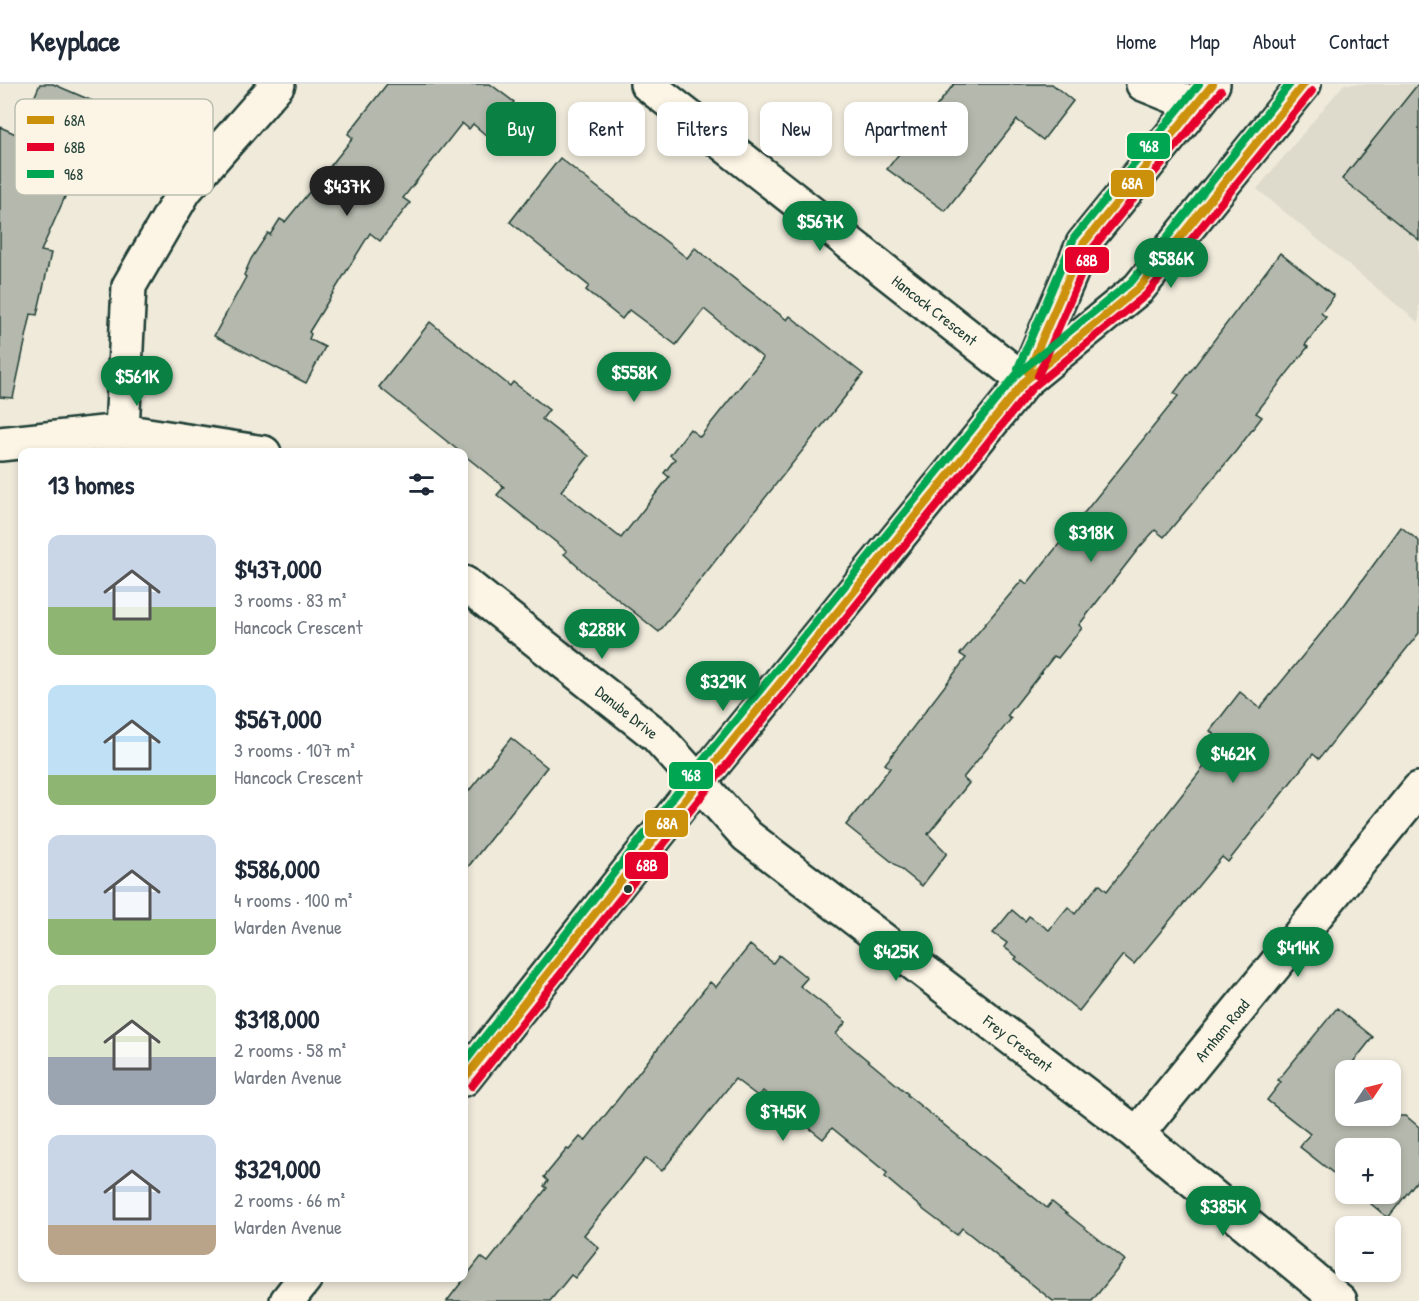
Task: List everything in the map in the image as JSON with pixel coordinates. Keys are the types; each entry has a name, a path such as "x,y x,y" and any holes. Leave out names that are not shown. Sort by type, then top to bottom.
{"street":[{"path":"213,158 278,84"},
{"name":"Hancock Crescent","path":"647,84 1025,381"},
{"path":"1025,381 1083,244 1204,95 1143,84"},
{"path":"468,1074 700,781 1025,381 1139,288 1304,84"},
{"path":"122,431 129,286 182,195"},
{"path":"0,444 122,431 232,448"},
{"name":"Danube Drive","path":"468,586 656,735 700,781"},
{"name":"Frey Crescent","path":"700,781 747,836 1137,1134 1340,1301"},
{"name":"Arnham Road","path":"1137,1134 1419,789"},
{"path":"287,1301 302,1282"}],"shaded area":[{"path":"1344,84 1419,84 1419,323 1257,189"}],"building":[{"path":"40,84 53,84 88,99 34,99"},
{"path":"387,84 490,84 514,102 486,102 486,135 473,124 469,129 462,123 403,198 410,203 380,241 370,233 309,332 311,334 309,339 325,347 306,383 214,336 246,277 244,275 251,259 268,233 270,235 280,219 285,222 353,138 348,134"},
{"path":"954,84 1052,84 1073,101 1043,140 1017,120 945,211 887,169 897,156 968,156 968,102 940,102"},
{"path":"1419,84 1419,240 1342,179"},
{"path":"0,127 15,134 15,195 66,195 41,251 51,253 37,315 31,314 13,398 0,397"},
{"path":"560,158 687,258 695,248 787,320 790,316 863,374 659,632 586,574 564,554 567,551 497,495 504,487 468,458 468,448 455,448 379,387 430,322 510,386 513,382 549,410 542,419 589,456 561,491 621,538 669,477 664,473 675,459 670,455 690,429 700,437 763,358 704,309 676,345 629,310 622,319 586,290 589,286 510,222"},
{"path":"1280,253 1334,296 1321,313 1326,317 1305,345 1308,347 1256,413 1262,417 1236,451 1164,537 1155,530 1139,548 1079,625 1082,628 1058,658 1054,656 1007,716 1011,719 963,778 969,783 928,834 947,853 922,886 846,825 890,768 885,764 966,658 960,654 1022,580 1027,584 1178,396 1174,393"},
{"path":"1401,527 1419,541 1419,633 1319,759 1313,754 1228,862 1222,857 1134,964 1123,955 1079,1011 1015,959 1017,957 1004,947 1007,943 993,933 1012,910 1025,921 1029,916 1049,930 1068,907 1075,914 1099,884 1107,891 1223,742 1210,731 1240,692 1260,708 1345,604"},
{"path":"511,738 547,767 468,867 468,792"},
{"path":"750,945 773,963 779,955 807,978 800,986 846,1022 836,1034 907,1095 1047,1208 1052,1202 1125,1260 1092,1301 1053,1301 962,1228 957,1235 925,1211 885,1177 887,1173 832,1128 823,1139 763,1091 759,1097 735,1079 662,1171 646,1158 584,1235 599,1248 575,1278 571,1275 550,1301 447,1301 462,1282 468,1282 468,1274 481,1257 488,1262 547,1188 544,1186 548,1181 544,1177 580,1137 585,1141 710,982 716,987"},
{"path":"1337,1008 1373,1037 1355,1060 1335,1060 1335,1126 1401,1126 1401,1116 1406,1116 1419,1127 1419,1178 1401,1201 1401,1138 1335,1138 1335,1174 1300,1147 1310,1134 1267,1100 1281,1082 1278,1080"},
{"path":"1371,1204 1399,1204 1390,1216 1386,1216"}],"transit line":[{"name":"968","path":"1018,368 1074,238 1199,84"},
{"name":"68A","path":"1028,372 1083,244 1213,84"},
{"name":"968","path":"468,1058 692,774 1017,374 1132,281 1290,84"},
{"name":"68A","path":"468,1074 700,781 1025,381 1139,288 1304,84"},
{"name":"68B","path":"1038,376 1092,249 1221,91"},
{"name":"68B","path":"472,1086 708,788 1032,388 1146,295 1312,91"}]}
